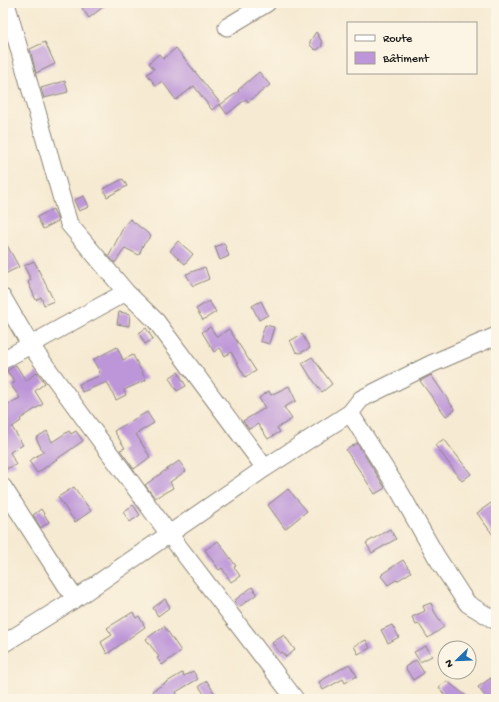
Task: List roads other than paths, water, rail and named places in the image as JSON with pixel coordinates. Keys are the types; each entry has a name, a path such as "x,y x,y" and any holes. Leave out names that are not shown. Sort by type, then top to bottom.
{"street":[{"path":"6,3 69,224 126,292 156,321 265,468"},
{"path":"227,27 267,3"},
{"path":"3,360 31,346 126,292"},
{"path":"3,298 31,346 169,534 295,699"},
{"path":"3,644 75,599 265,468 350,413 361,400 431,364 496,336"},
{"path":"350,413 401,494 436,556 462,596 468,604 496,621"},
{"path":"3,487 75,599"}]}
